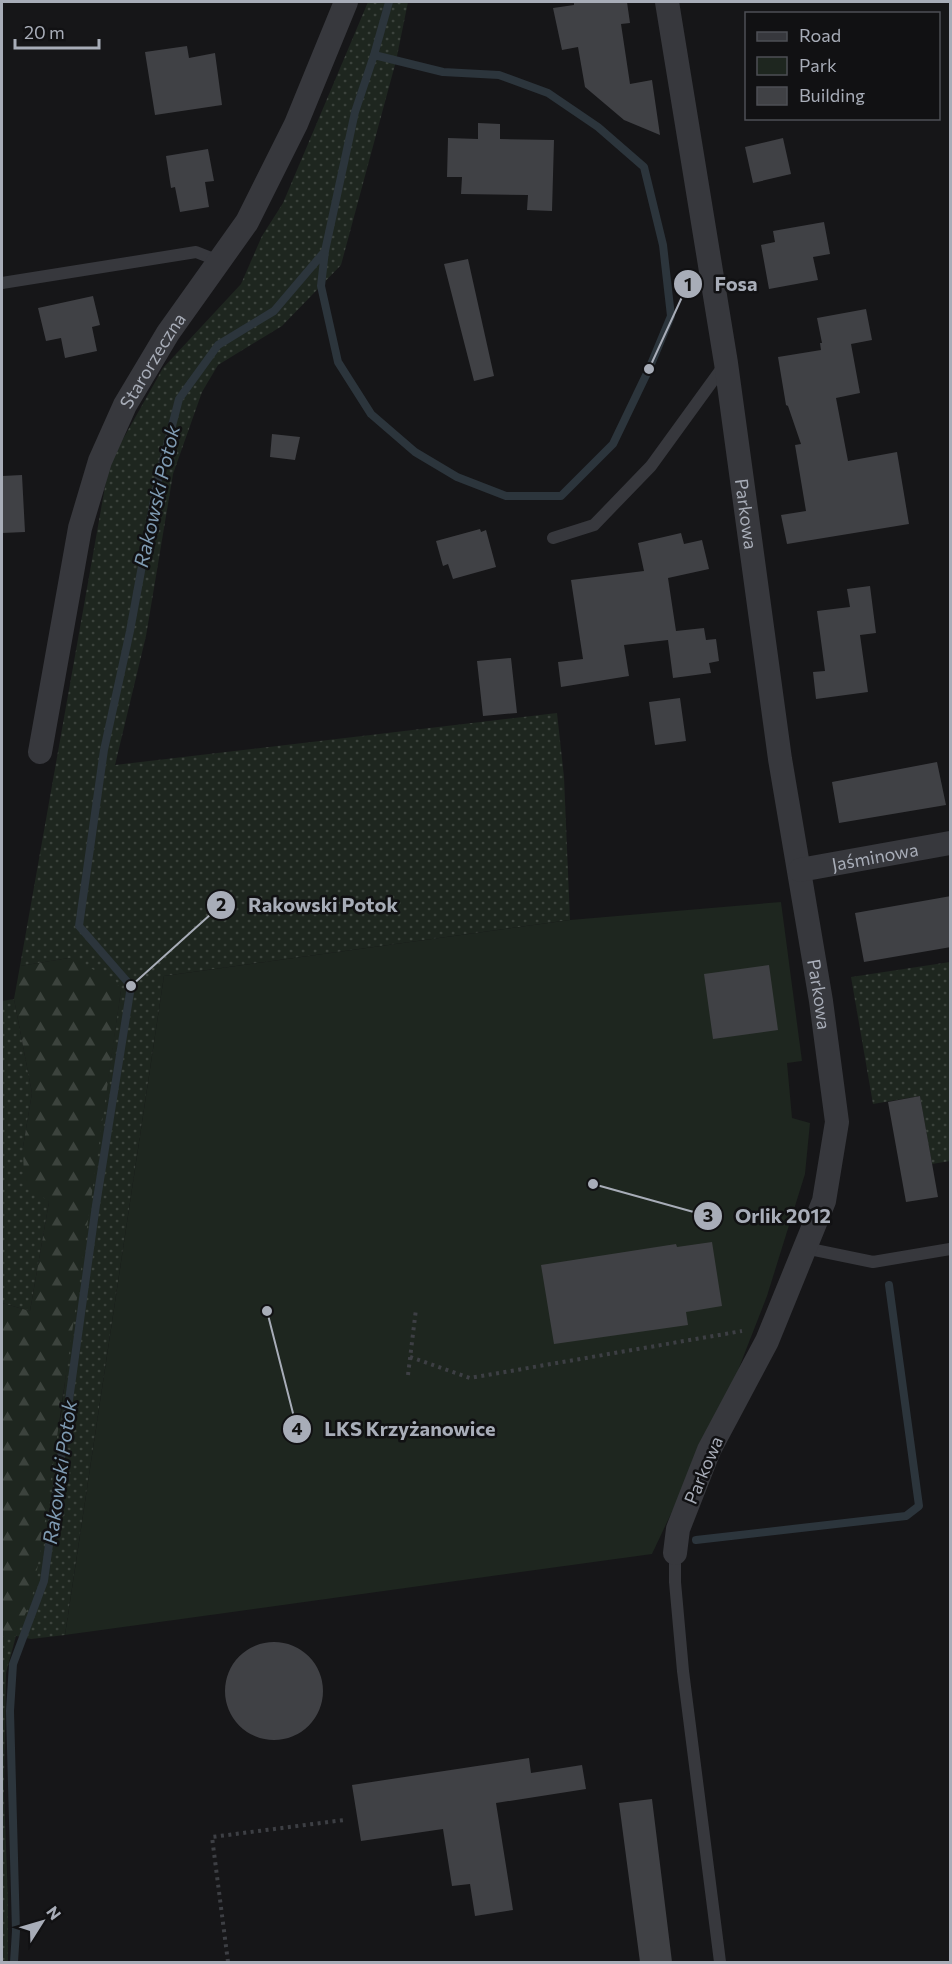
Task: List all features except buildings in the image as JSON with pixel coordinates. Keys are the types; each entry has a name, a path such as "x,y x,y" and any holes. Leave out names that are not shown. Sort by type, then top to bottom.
{"street":[{"name":"Starorzeczna","path":"40,752 80,528 100,460 125,405 168,333 247,222 291,134 338,26 346,2"},
{"name":"Parkowa","path":"667,2 726,363 780,759 821,1001 837,1122 824,1201 773,1329 709,1450 678,1529 675,1552"},
{"name":"Jaśminowa","path":"800,870 951,843"}],"lane":[{"path":"2,283 196,252 219,261"},
{"path":"553,538 594,525 651,466 726,363"},
{"path":"805,1248 873,1262 951,1249"},
{"name":"Parkowa","path":"675,1552 675,1581 683,1671 720,1962"}],"path":[{"path":"408,1375 416,1309"},
{"path":"410,1356 470,1378 761,1328 773,1329"},
{"path":"228,1962 212,1837 344,1820"}],"green space":[{"path":"368,2 408,2 396,61 341,265 282,326 218,365 202,392 173,474 146,636 115,765 557,713 564,777 570,920 164,976 65,1635 31,1639 16,1636 61,1415 73,1313 121,990 69,958 20,966 109,464 163,368 241,284 262,236 283,203"},
{"path":"781,902 802,1061 787,1063 792,1118 810,1123 805,1174 767,1296 735,1378 652,1554 65,1635 164,976 570,920"},
{"path":"69,958 115,980 121,990 32,1598 16,1636 2,1636 2,1303 30,1311 49,1202 24,1181 23,1147 32,1093 14,999 20,966"},
{"path":"950,962 950,1161 932,1164 920,1096 873,1104 851,977"},
{"path":"14,999 32,1093 23,1147 49,1202 30,1311 2,1303 2,1001"},
{"path":"2,1636 16,1636 6,1673 4,1793 8,1962 2,1962"}],"waterway":[{"name":"Rakowski Potok","path":"14,1962 16,1931 10,1711 13,1664 44,1581 96,1205 131,986 79,926 104,750 130,631 157,484 179,399 218,345 274,311 325,251 355,112 389,2"},
{"path":"325,251 321,286 338,362 371,414 415,452 457,477 506,496 561,496 613,444 649,369 671,316 663,245 644,167 598,127 548,93 499,75 443,72 374,55"},
{"path":"696,1540 906,1516 919,1506 889,1285"}],"place":[{"name":"Fosa","path":"649,369"},
{"name":"Rakowski Potok","path":"131,986"},
{"name":"Orlik 2012","path":"593,1184"},
{"name":"LKS Krzyżanowice","path":"267,1311"}]}
